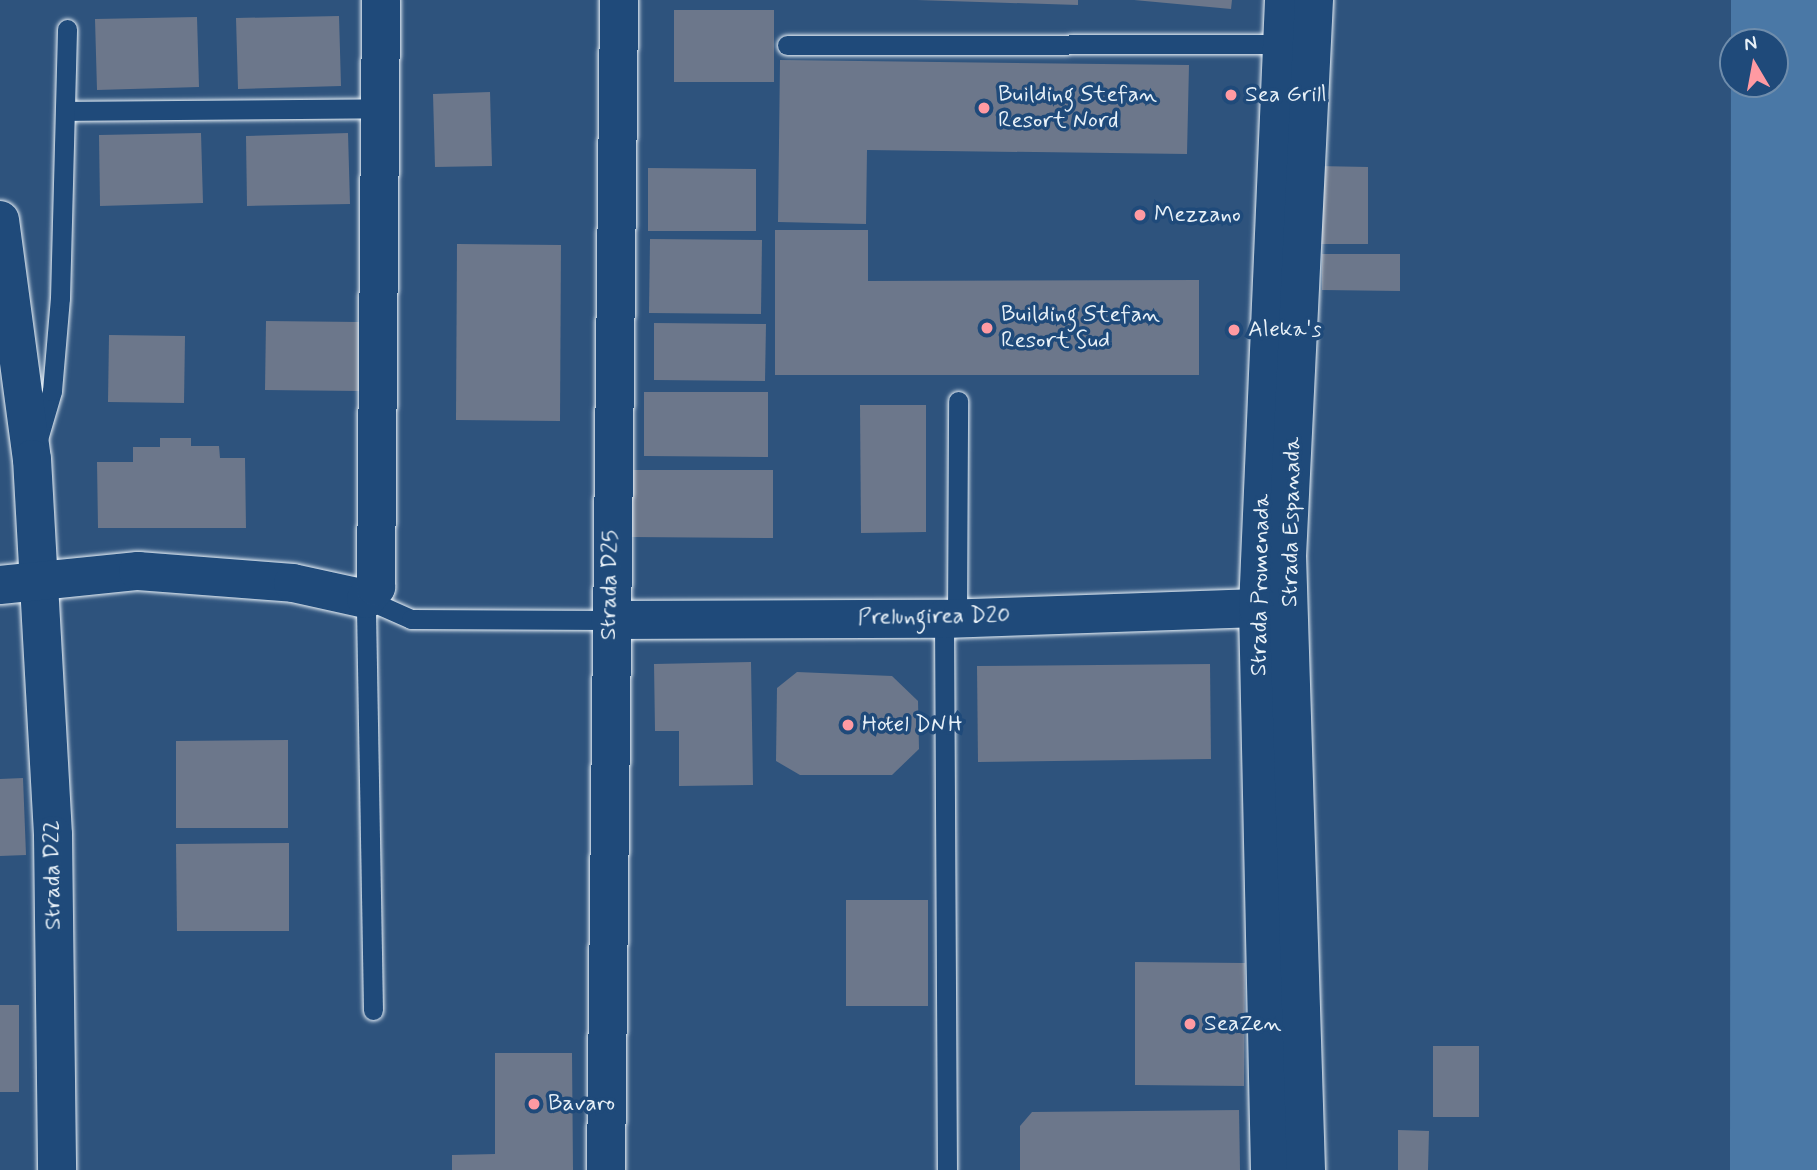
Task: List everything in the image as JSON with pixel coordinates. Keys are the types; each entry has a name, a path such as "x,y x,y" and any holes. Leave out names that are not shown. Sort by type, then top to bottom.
{"street":[{"path":"0,585 138,571 293,583 366,599 376,587 381,0"},
{"name":"Strada D25","path":"607,1170 610,620 619,0"},
{"name":"Strada Promenada","path":"1270,1170 1258,608 1284,0"},
{"name":"Strada Espanada","path":"1306,1170 1287,556 1314,0"},
{"name":"Strada D22","path":"0,220 32,459 53,835 57,1170"},
{"name":"Prelungirea D20","path":"610,620 950,618 1258,608"}],"lane":[{"path":"32,459 52,391 66,111 66,29"},
{"path":"787,45 1282,44"},
{"path":"66,111 380,108"},
{"path":"947,1170 950,618 958,401"},
{"path":"373,1010 366,599 411,619 610,620"}],"water":[{"path":"1731,0 1817,0 1817,1170 1730,1170 1731,98 1789,98 1789,28 1731,28"}],"building":[{"path":"917,0 1078,0 1078,5"},
{"path":"1134,0 1232,0 1231,9"},
{"path":"674,10 774,10 774,82 674,82"},
{"path":"339,16 341,86 238,89 236,18"},
{"path":"197,17 199,87 97,90 95,19"},
{"name":"Building Stefan Resort Nord","path":"780,60 1189,65 1187,154 867,150 866,224 778,222"},
{"path":"490,92 492,166 435,167 433,94"},
{"path":"201,133 203,203 100,206 99,135"},
{"path":"348,133 350,204 247,206 246,136"},
{"path":"1318,166 1368,167 1368,244 1318,244"},
{"path":"648,168 756,169 756,231 648,231"},
{"name":"Building Stefan Resort Sud","path":"775,230 868,230 868,281 1199,280 1199,375 775,375"},
{"path":"650,239 762,240 761,314 649,313"},
{"path":"457,244 561,245 560,421 456,420"},
{"path":"1322,254 1400,254 1400,291 1322,290"},
{"path":"266,321 360,322 359,391 265,390"},
{"path":"654,323 766,324 765,381 654,380"},
{"path":"109,335 185,336 184,403 108,402"},
{"path":"644,392 768,392 768,457 644,456"},
{"path":"860,405 926,405 926,532 861,533"},
{"path":"160,438 191,438 191,446 219,446 220,458 245,458 246,528 98,528 97,462 133,462 133,447 160,447"},
{"path":"629,470 773,470 773,538 629,537"},
{"path":"751,662 753,785 679,786 679,731 655,731 654,664"},
{"path":"1210,664 1211,759 978,762 977,666"},
{"name":"Hotel DNH","path":"797,672 892,676 918,701 919,749 892,775 800,775 776,761 777,688"},
{"path":"288,740 288,828 176,828 176,741"},
{"path":"23,778 26,855 0,856 0,779"},
{"path":"289,843 289,931 177,931 176,844"},
{"path":"846,900 928,900 928,1006 846,1006"},
{"name":"SeaZen","path":"1135,962 1245,963 1244,1086 1135,1085"},
{"path":"0,1005 19,1005 19,1092 0,1092"},
{"path":"1433,1046 1479,1046 1479,1117 1433,1117"},
{"name":"Bavaro","path":"495,1053 572,1053 573,1170 452,1170 452,1155 495,1154"},
{"path":"1239,1110 1240,1170 1020,1170 1020,1126 1032,1112"},
{"path":"1398,1130 1429,1131 1428,1170 1398,1170"}],"place":[{"name":"Sea Grill","path":"1231,95"},
{"name":"Building Stefan Resort Nord","path":"984,108"},
{"name":"Mezzano","path":"1140,215"},
{"name":"Building Stefan Resort Sud","path":"987,328"},
{"name":"Aleka's","path":"1234,330"},
{"name":"Hotel DNH","path":"848,725"},
{"name":"SeaZen","path":"1190,1024"},
{"name":"Bavaro","path":"534,1104"}]}
